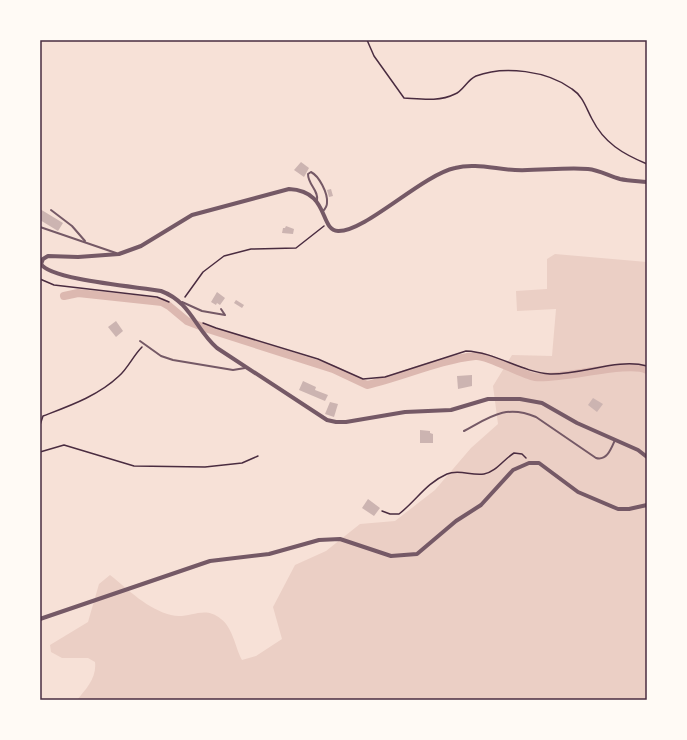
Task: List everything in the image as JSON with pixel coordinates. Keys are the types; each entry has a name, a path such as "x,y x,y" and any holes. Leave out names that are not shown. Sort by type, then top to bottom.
{"street":[{"path":"647,182 620,179 589,169 516,170 464,166 453,168 438,175 353,227 336,231 327,224 317,201 306,192 299,189 289,189 192,215 141,246 119,254 78,257 48,256 40,261 43,268 67,277 161,291 182,302 201,330 217,348 327,420 346,422 404,412 451,410 488,399 520,399 542,403 577,423 638,450 647,457"},
{"path":"40,619 210,561 269,554 319,540 340,539 391,556 417,554 456,521 481,505 513,470 529,463 539,463 578,492 618,509 629,509 647,505"}],"lane":[{"path":"317,201 317,192 308,178 308,174 311,172 316,175 327,198 328,204 322,212"},
{"path":"51,210 72,226 86,242"},
{"path":"40,227 119,254"},
{"path":"182,302 202,311 225,315 221,310"},
{"path":"140,341 161,356 184,362 233,370 246,368"},
{"path":"464,430 496,414 511,411 536,417 596,458 600,459 608,455 616,439"}],"path":[{"path":"367,40 374,56 404,98 435,99 456,94 474,77 488,73 518,70 550,76 577,92 602,136 618,150 647,164"},
{"path":"182,302 203,272 224,256 250,249 296,248 327,224"},
{"path":"40,279 54,285 157,298 174,304"},
{"path":"193,317 216,328 318,359 363,379 385,377 466,351 487,354 536,373 562,374 620,365 641,364 647,366"},
{"path":"40,424 43,416 79,402 110,384 121,374 133,356 144,344"},
{"path":"40,452 64,445 134,466 206,467 242,462 258,456"},
{"path":"382,511 390,514 399,514 424,488 452,472 484,474 492,471 514,453 522,454 529,463"}],"shaded area":[{"path":"555,254 647,262 647,700 77,700 93,678 95,662 88,658 62,658 51,652 50,645 88,622 99,584 110,575 146,604 162,612 178,616 202,612 215,615 228,627 242,660 256,656 282,639 273,607 295,565 326,551 360,524 395,521 435,490 471,448 498,424 493,386 512,355 552,356 556,309 517,311 516,291 547,289 547,259"}],"building":[{"path":"301,162 309,168 304,177 294,170"},
{"path":"331,189 333,196 329,197 327,190"},
{"path":"40,209 63,223 58,231 40,220"},
{"path":"286,226 294,229 293,234 282,233 283,228"},
{"path":"217,292 225,298 220,305 217,303 216,305 211,302"},
{"path":"236,300 244,305 242,308 234,303"},
{"path":"116,321 123,331 116,337 108,327"},
{"path":"472,375 472,386 458,389 457,376"},
{"path":"303,381 316,387 315,390 328,395 325,401 299,390"},
{"path":"593,398 603,404 597,412 588,405"},
{"path":"330,402 338,404 334,417 325,414"},
{"path":"420,430 430,431 430,433 433,434 433,443 420,443"},
{"path":"368,499 380,508 374,516 362,508"}],"waterway":[{"path":"64,296 78,293 162,302 187,321 333,369 367,385 448,361 475,356 496,361 521,373 535,377 562,376 626,367 647,370"}]}
